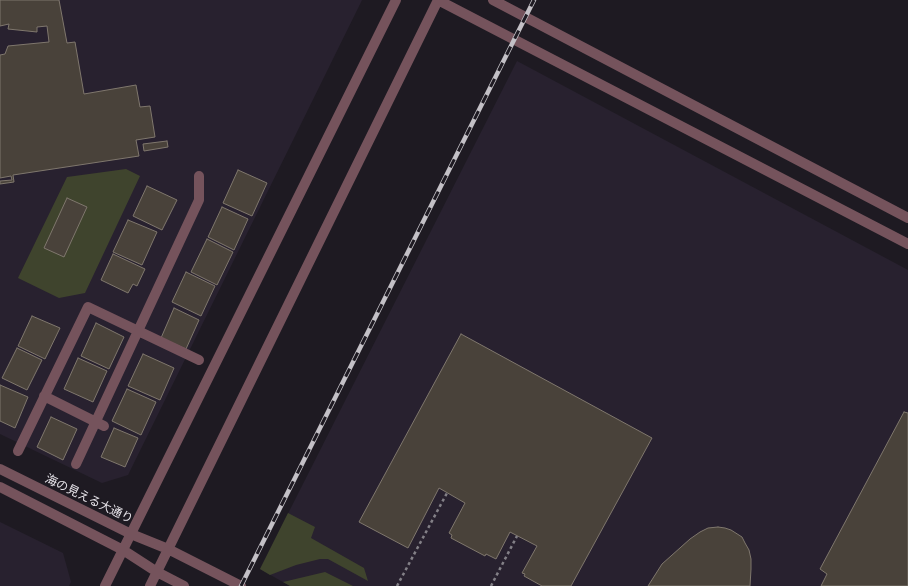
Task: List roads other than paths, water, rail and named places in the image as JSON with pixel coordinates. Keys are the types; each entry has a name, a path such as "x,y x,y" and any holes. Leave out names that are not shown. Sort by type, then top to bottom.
{"street":[{"path":"105,586 396,0"},
{"path":"150,586 438,0 908,244"},
{"path":"493,0 908,218"},
{"path":"76,464 99,424 138,330 199,200 199,176"},
{"path":"18,451 88,307 199,360"},
{"path":"44,396 99,424"},
{"name":"海の見える大通り","path":"0,469 130,534 168,549 241,586"},
{"path":"0,487 123,550 157,572 184,586"}],"railway":[{"path":"241,586 534,0"}]}
